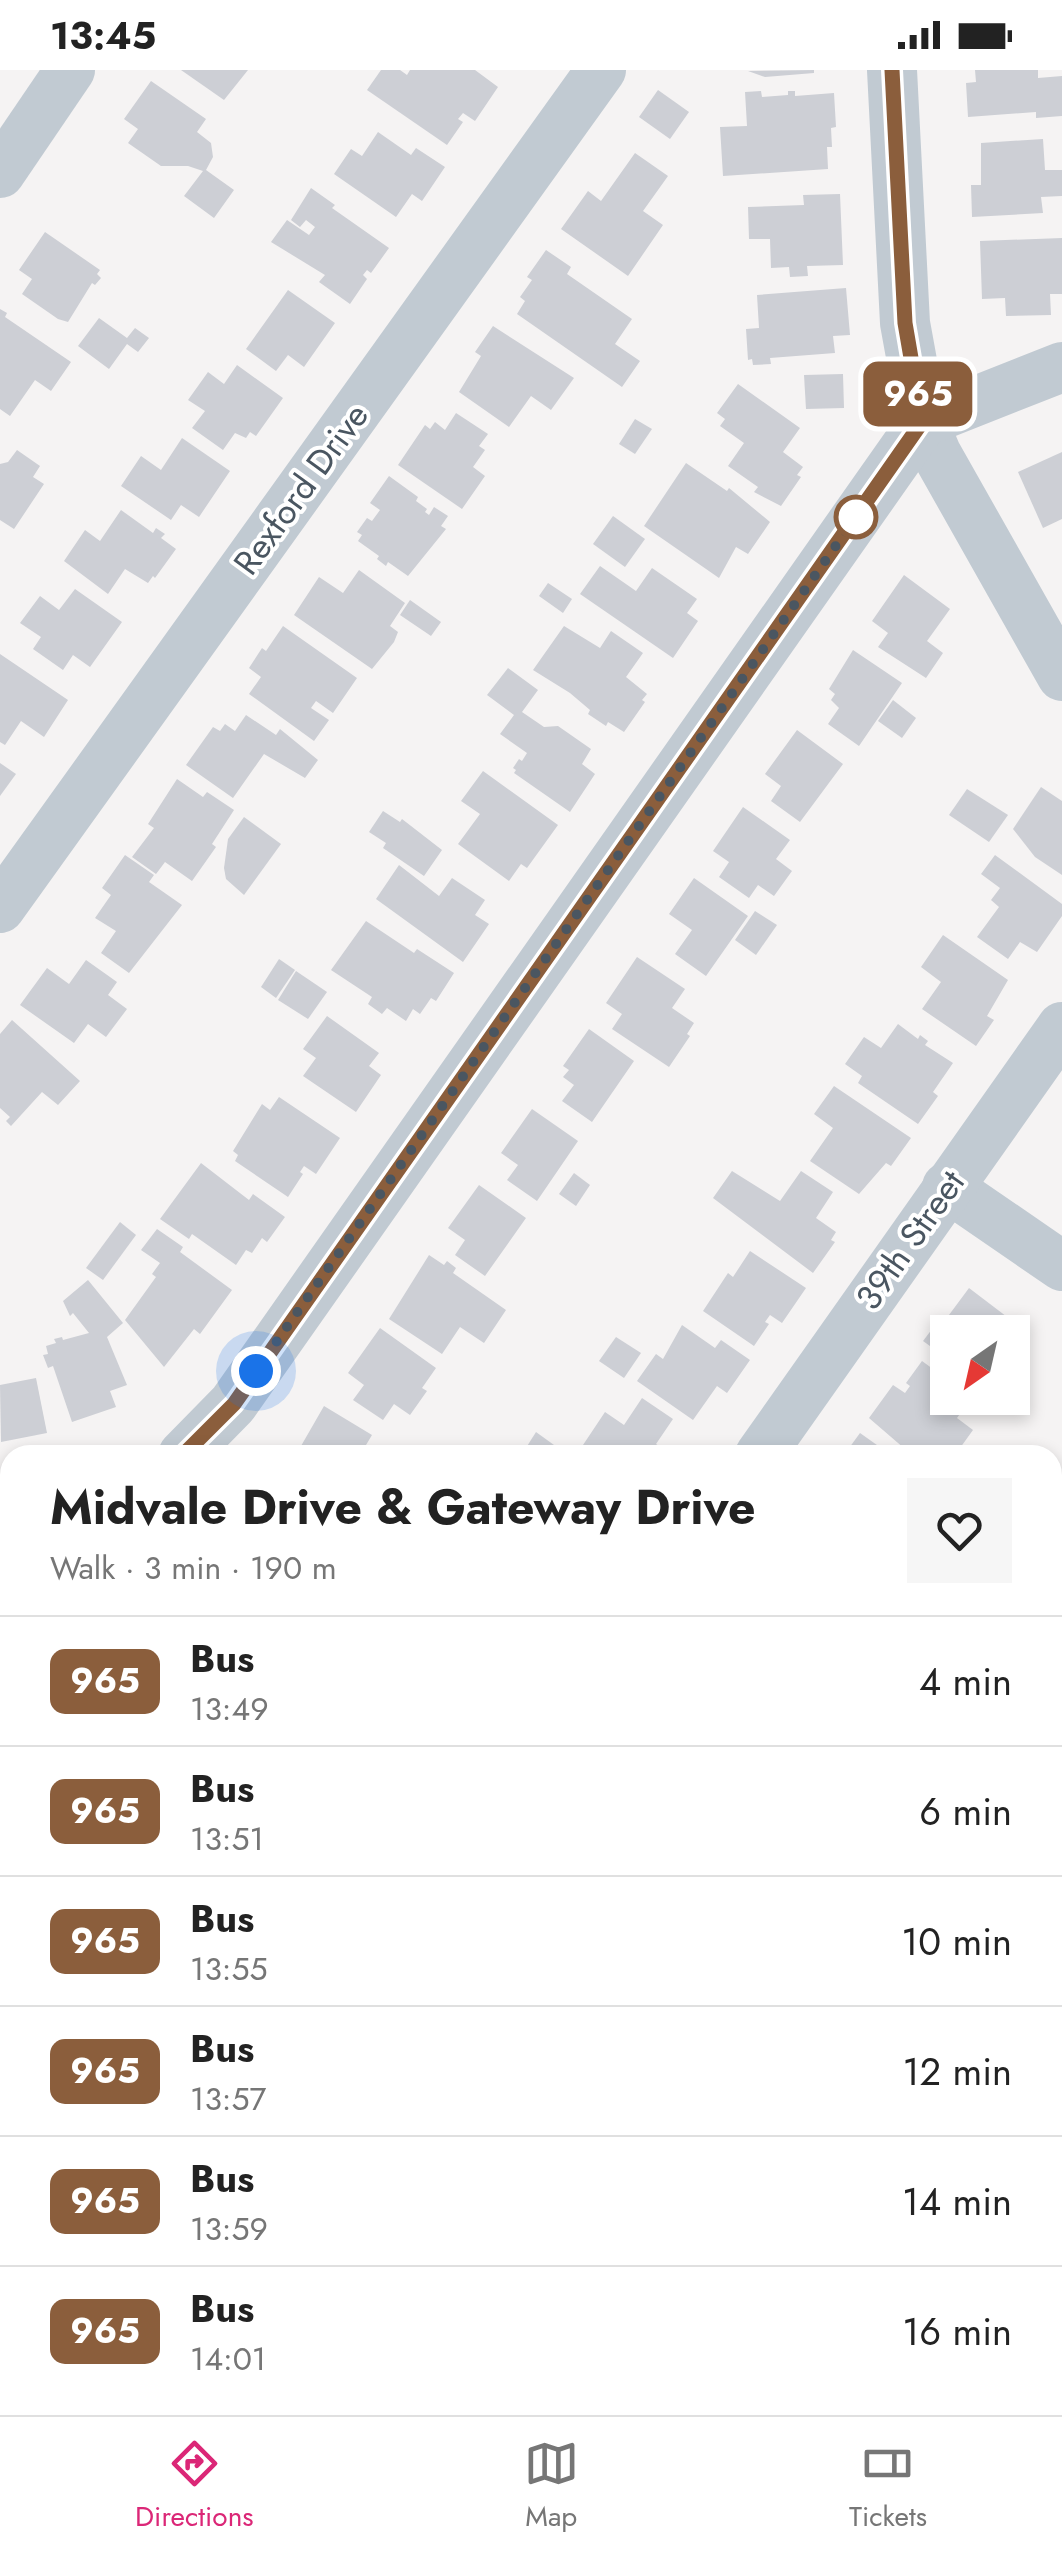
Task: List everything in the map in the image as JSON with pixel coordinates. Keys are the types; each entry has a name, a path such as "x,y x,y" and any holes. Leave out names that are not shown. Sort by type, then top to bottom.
{"street":[{"path":"0,173 70,70"},
{"name":"Rexford Drive","path":"0,908 601,70"},
{"path":"892,70 905,323 922,422 936,454 1062,676"},
{"path":"193,1445 234,1404 922,422 1062,367"},
{"name":"39th Street","path":"767,1445 1062,1027"},
{"path":"947,1187 1062,1266"}],"building":[{"path":"181,70 248,70 224,100"},
{"path":"381,70 400,70 407,75 410,70 475,70 498,87 475,121 463,113 458,119 463,122 447,145 367,90"},
{"path":"814,70 765,77 748,71"},
{"path":"975,70 1038,70 1038,78 1062,76 1062,116 1036,118 1036,112 968,117 966,83 976,82"},
{"path":"151,81 206,119 197,132 211,143 213,157 206,170 234,190 214,218 184,196 203,171 188,166 161,166 128,143 138,129 124,119"},
{"path":"658,90 689,112 670,139 639,117"},
{"path":"761,91 762,97 788,95 788,91 795,91 795,96 834,93 836,127 831,128 832,147 827,147 828,169 723,176 720,127 747,126 745,92"},
{"path":"378,132 411,155 416,148 445,167 422,201 412,194 396,217 334,174 351,149 362,156"},
{"path":"1043,139 1045,170 1062,170 1062,196 1041,197 1043,213 972,217 971,185 981,185 981,143"},
{"path":"635,153 668,176 643,211 663,225 628,276 561,229 588,191 601,201"},
{"path":"311,188 335,205 332,208 389,248 371,273 367,270 363,275 367,279 350,304 319,282 325,275 271,242 287,220 309,235 315,227 306,220 300,227 291,220"},
{"path":"840,194 843,265 807,266 808,276 790,277 789,267 771,268 770,239 749,239 748,207 804,205 803,195"},
{"path":"45,232 100,270 97,274 101,278 95,285 92,283 68,322 22,294 32,279 19,270"},
{"path":"1062,238 1062,294 1050,294 1051,315 1006,316 1005,298 982,299 980,241"},
{"path":"546,250 571,267 567,274 632,319 615,344 640,361 622,387 517,314 525,301 520,297 532,280 527,277"},
{"path":"846,288 850,335 833,336 835,353 770,358 771,364 753,365 752,359 748,360 746,329 759,328 757,295"},
{"path":"288,290 335,323 304,367 288,355 276,371 246,349"},
{"path":"0,309 7,313 5,317 71,362 51,391 35,380 10,416 0,409"},
{"path":"99,318 127,338 135,328 149,338 138,352 127,344 109,369 78,346"},
{"path":"493,326 574,378 551,410 531,396 509,427 459,392 481,356 475,352"},
{"path":"237,365 283,398 256,436 250,432 246,438 235,433 223,450 192,428 205,411 188,400 208,372 224,384"},
{"path":"843,374 844,408 806,409 804,375"},
{"path":"738,384 800,428 783,452 803,467 797,475 801,477 781,506 754,492 758,487 728,466 744,443 720,426 725,419 717,413"},
{"path":"456,413 488,434 479,446 485,450 473,467 485,476 462,509 398,465 425,425 430,429 435,422 445,430"},
{"path":"635,419 652,429 635,454 619,444"},
{"path":"182,438 230,471 199,517 181,505 171,520 121,486 141,456 161,470"},
{"path":"17,450 40,466 33,477 44,484 14,529 0,520 0,464 8,462"},
{"path":"1062,452 1062,519 1043,528 1018,472"},
{"path":"686,463 727,491 729,488 770,522 748,554 736,547 719,578 644,526"},
{"path":"389,476 418,497 416,501 429,515 434,507 448,516 441,526 446,529 408,576 388,562 386,566 358,541 362,535 357,532 367,518 372,521 380,510 370,503"},
{"path":"121,510 153,533 156,528 165,534 161,538 176,549 148,583 125,569 108,594 64,561 85,530 100,541"},
{"path":"613,516 645,539 625,567 593,544"},
{"path":"600,566 636,591 652,568 697,599 687,613 698,621 673,658 580,594"},
{"path":"359,570 405,603 390,626 398,632 394,642 372,669 294,615 319,577 343,593"},
{"path":"904,575 950,609 927,641 943,653 926,678 878,647 888,633 872,621"},
{"path":"548,583 572,599 563,613 539,596"},
{"path":"75,589 122,622 90,667 73,655 63,670 33,649 41,637 20,623 40,596 59,610"},
{"path":"410,600 441,622 431,636 400,615"},
{"path":"283,626 357,678 333,713 316,701 311,708 329,720 314,741 249,694 261,677 249,668"},
{"path":"564,626 600,648 611,631 643,653 626,677 647,694 624,732 588,714 590,710 570,693 533,670"},
{"path":"853,650 902,683 859,746 828,724 839,708 831,700 835,694 829,689"},
{"path":"0,654 68,700 44,737 21,721 5,745 0,742"},
{"path":"508,668 538,690 522,712 544,727 558,726 591,749 582,764 595,774 570,812 514,773 513,768 527,753 500,734 514,715 487,695"},
{"path":"893,700 916,718 902,738 878,721"},
{"path":"246,715 276,735 280,729 318,760 305,778 264,754 233,798 186,765 213,727 220,731 225,724 235,731"},
{"path":"797,730 843,764 800,822 771,801 781,786 765,774"},
{"path":"0,763 16,774 0,796"},
{"path":"483,771 558,825 527,868 521,864 509,881 458,844 480,814 461,801"},
{"path":"177,779 203,797 207,792 234,810 212,844 216,847 192,881 165,862 156,874 132,857 154,828 148,824"},
{"path":"1041,787 1062,801 1062,875 1035,857 1013,829"},
{"path":"967,789 1008,815 989,842 949,815"},
{"path":"743,807 790,840 776,859 792,871 774,896 758,885 749,898 719,877 729,862 713,851"},
{"path":"383,811 400,822 402,819 442,850 424,876 383,848 386,843 369,832"},
{"path":"244,817 281,844 244,895 226,879 224,868 228,839"},
{"path":"125,855 154,875 149,882 182,905 129,973 101,953 116,931 95,918 111,895 102,888"},
{"path":"995,855 1062,904 1062,916 1037,952 1020,942 1008,959 977,937 999,907 991,900 1000,888 981,874"},
{"path":"399,865 439,896 452,878 485,900 475,915 489,924 463,962 376,899"},
{"path":"694,878 748,916 706,976 675,954 692,930 669,914"},
{"path":"755,911 777,925 756,955 735,940"},
{"path":"366,921 414,953 417,949 454,973 436,1001 431,998 420,1014 413,1009 406,1021 387,1008 382,1014 368,1004 372,997 331,970"},
{"path":"943,935 1008,980 987,1016 994,1020 976,1046 922,1009 941,982 921,967"},
{"path":"637,957 685,989 672,1008 694,1023 669,1067 612,1029 622,1014 606,1003"},
{"path":"279,959 295,970 276,998 261,987"},
{"path":"86,960 117,982 108,995 127,1009 106,1037 88,1024 74,1043 20,1005 47,968 69,984"},
{"path":"296,971 327,992 308,1019 278,1000"},
{"path":"327,1016 379,1053 369,1066 381,1075 356,1112 303,1076 316,1058 303,1049"},
{"path":"12,1020 80,1081 58,1105 42,1092 11,1126 6,1121 10,1117 0,1108 0,1034"},
{"path":"898,1024 918,1039 920,1035 928,1041 925,1045 953,1063 933,1092 938,1096 918,1124 858,1083 862,1076 845,1064 864,1037 881,1048"},
{"path":"589,1029 634,1061 592,1122 562,1101 574,1085 563,1077 569,1070 563,1066"},
{"path":"834,1086 911,1138 891,1166 886,1163 859,1194 810,1161 833,1128 814,1114"},
{"path":"279,1097 340,1138 316,1174 304,1166 288,1197 235,1161 238,1155 233,1151 262,1104 270,1110"},
{"path":"532,1109 578,1141 537,1201 507,1180 518,1165 501,1153"},
{"path":"201,1163 249,1200 253,1194 285,1217 267,1242 262,1238 252,1253 246,1250 236,1265 192,1234 189,1239 160,1219"},
{"path":"732,1171 780,1201 801,1171 833,1192 816,1218 836,1232 831,1240 835,1242 813,1273 713,1198"},
{"path":"574,1173 590,1185 576,1206 559,1194"},
{"path":"479,1185 526,1218 485,1276 455,1255 465,1240 448,1228"},
{"path":"120,1222 136,1235 103,1280 86,1268"},
{"path":"157,1229 183,1247 180,1252 232,1290 200,1334 194,1329 164,1367 125,1320 156,1277 152,1274 160,1263 141,1250"},
{"path":"750,1251 806,1288 782,1323 770,1315 765,1322 769,1324 754,1346 703,1311 728,1273 733,1277"},
{"path":"429,1255 444,1265 447,1261 456,1268 453,1273 506,1310 484,1343 460,1327 442,1354 389,1319"},
{"path":"88,1280 123,1323 107,1337 127,1385 110,1391 116,1407 72,1422 53,1366 48,1368 43,1355 48,1354 46,1346 56,1343 54,1339 89,1333 73,1313 70,1316 63,1301"},
{"path":"969,1288 1005,1315 949,1315"},
{"path":"682,1325 715,1348 721,1340 750,1360 727,1393 717,1386 693,1420 637,1381 656,1354 663,1359"},
{"path":"380,1328 436,1368 422,1388 427,1391 410,1415 394,1404 383,1420 353,1400 364,1385 348,1373"},
{"path":"616,1337 641,1353 624,1378 599,1361"},
{"path":"922,1361 930,1367 930,1415 959,1415 957,1418 973,1430 962,1445 900,1445 869,1418 893,1385 905,1393 910,1386 906,1383"},
{"path":"36,1378 47,1433 1,1442 0,1385"},
{"path":"642,1398 673,1419 657,1445 583,1445 605,1412 624,1425"},
{"path":"324,1406 372,1435 366,1445 302,1445"},
{"path":"536,1432 554,1445 528,1445"},
{"path":"860,1433 877,1445 851,1445"}],"bus line":[{"name":"965","path":"193,1445 234,1404 922,422 905,323 892,70"}],"route":[{"path":"256,1371 856,517"}]}
